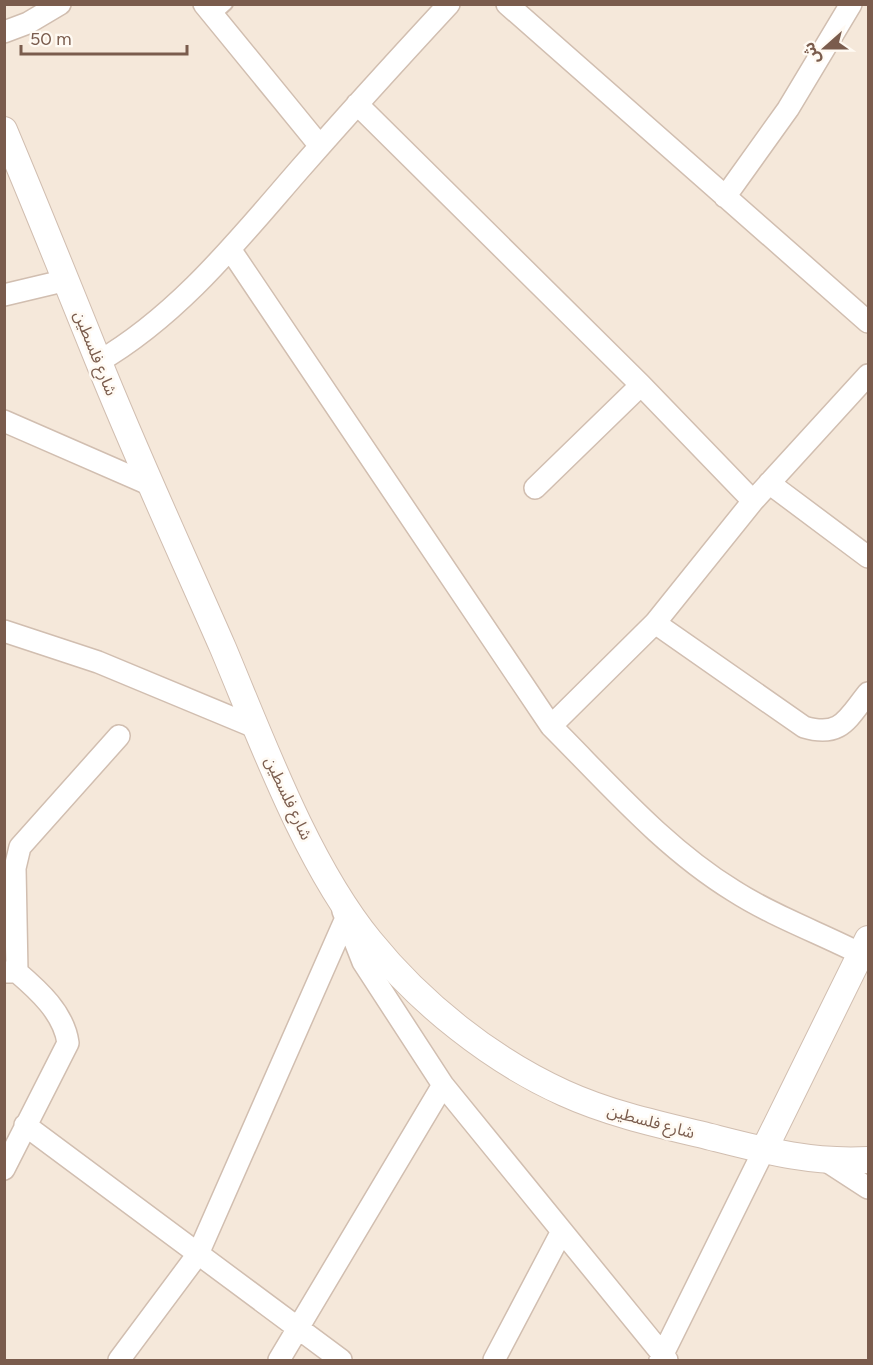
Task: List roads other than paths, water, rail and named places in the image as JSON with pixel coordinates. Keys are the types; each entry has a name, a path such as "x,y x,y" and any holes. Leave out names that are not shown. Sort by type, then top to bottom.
{"street":[{"path":"4,32 28,23 60,4"},
{"path":"99,362 139,336 230,249 357,104 449,4"},
{"path":"507,4 868,322"},
{"path":"725,196 788,109 850,4"},
{"path":"215,8 320,146"},
{"path":"357,104 641,385 753,501"},
{"name":"شارع فلسطين","path":"4,130 99,362 302,828 342,907 369,941 411,986 456,1025 535,1079 567,1095 611,1111 764,1150 828,1162 868,1160"},
{"path":"230,249 552,726 666,840 700,868 736,892 865,946 664,1359 443,1084 363,962 342,907"},
{"path":"4,295 67,280"},
{"path":"552,726 655,623 753,501 868,375"},
{"path":"535,488 641,385"},
{"path":"4,421 153,486"},
{"path":"769,483 868,557"},
{"path":"655,623 804,727 822,732 842,725 868,693"},
{"path":"4,631 98,662 257,728"},
{"path":"4,1169 68,1042 67,1035 46,997 11,972 15,868 20,847 119,736"},
{"path":"118,1360 198,1254 342,907"},
{"path":"279,1360 443,1084"},
{"path":"25,1125 341,1360"},
{"path":"828,1162 868,1188"},
{"path":"494,1360 561,1233"}]}
